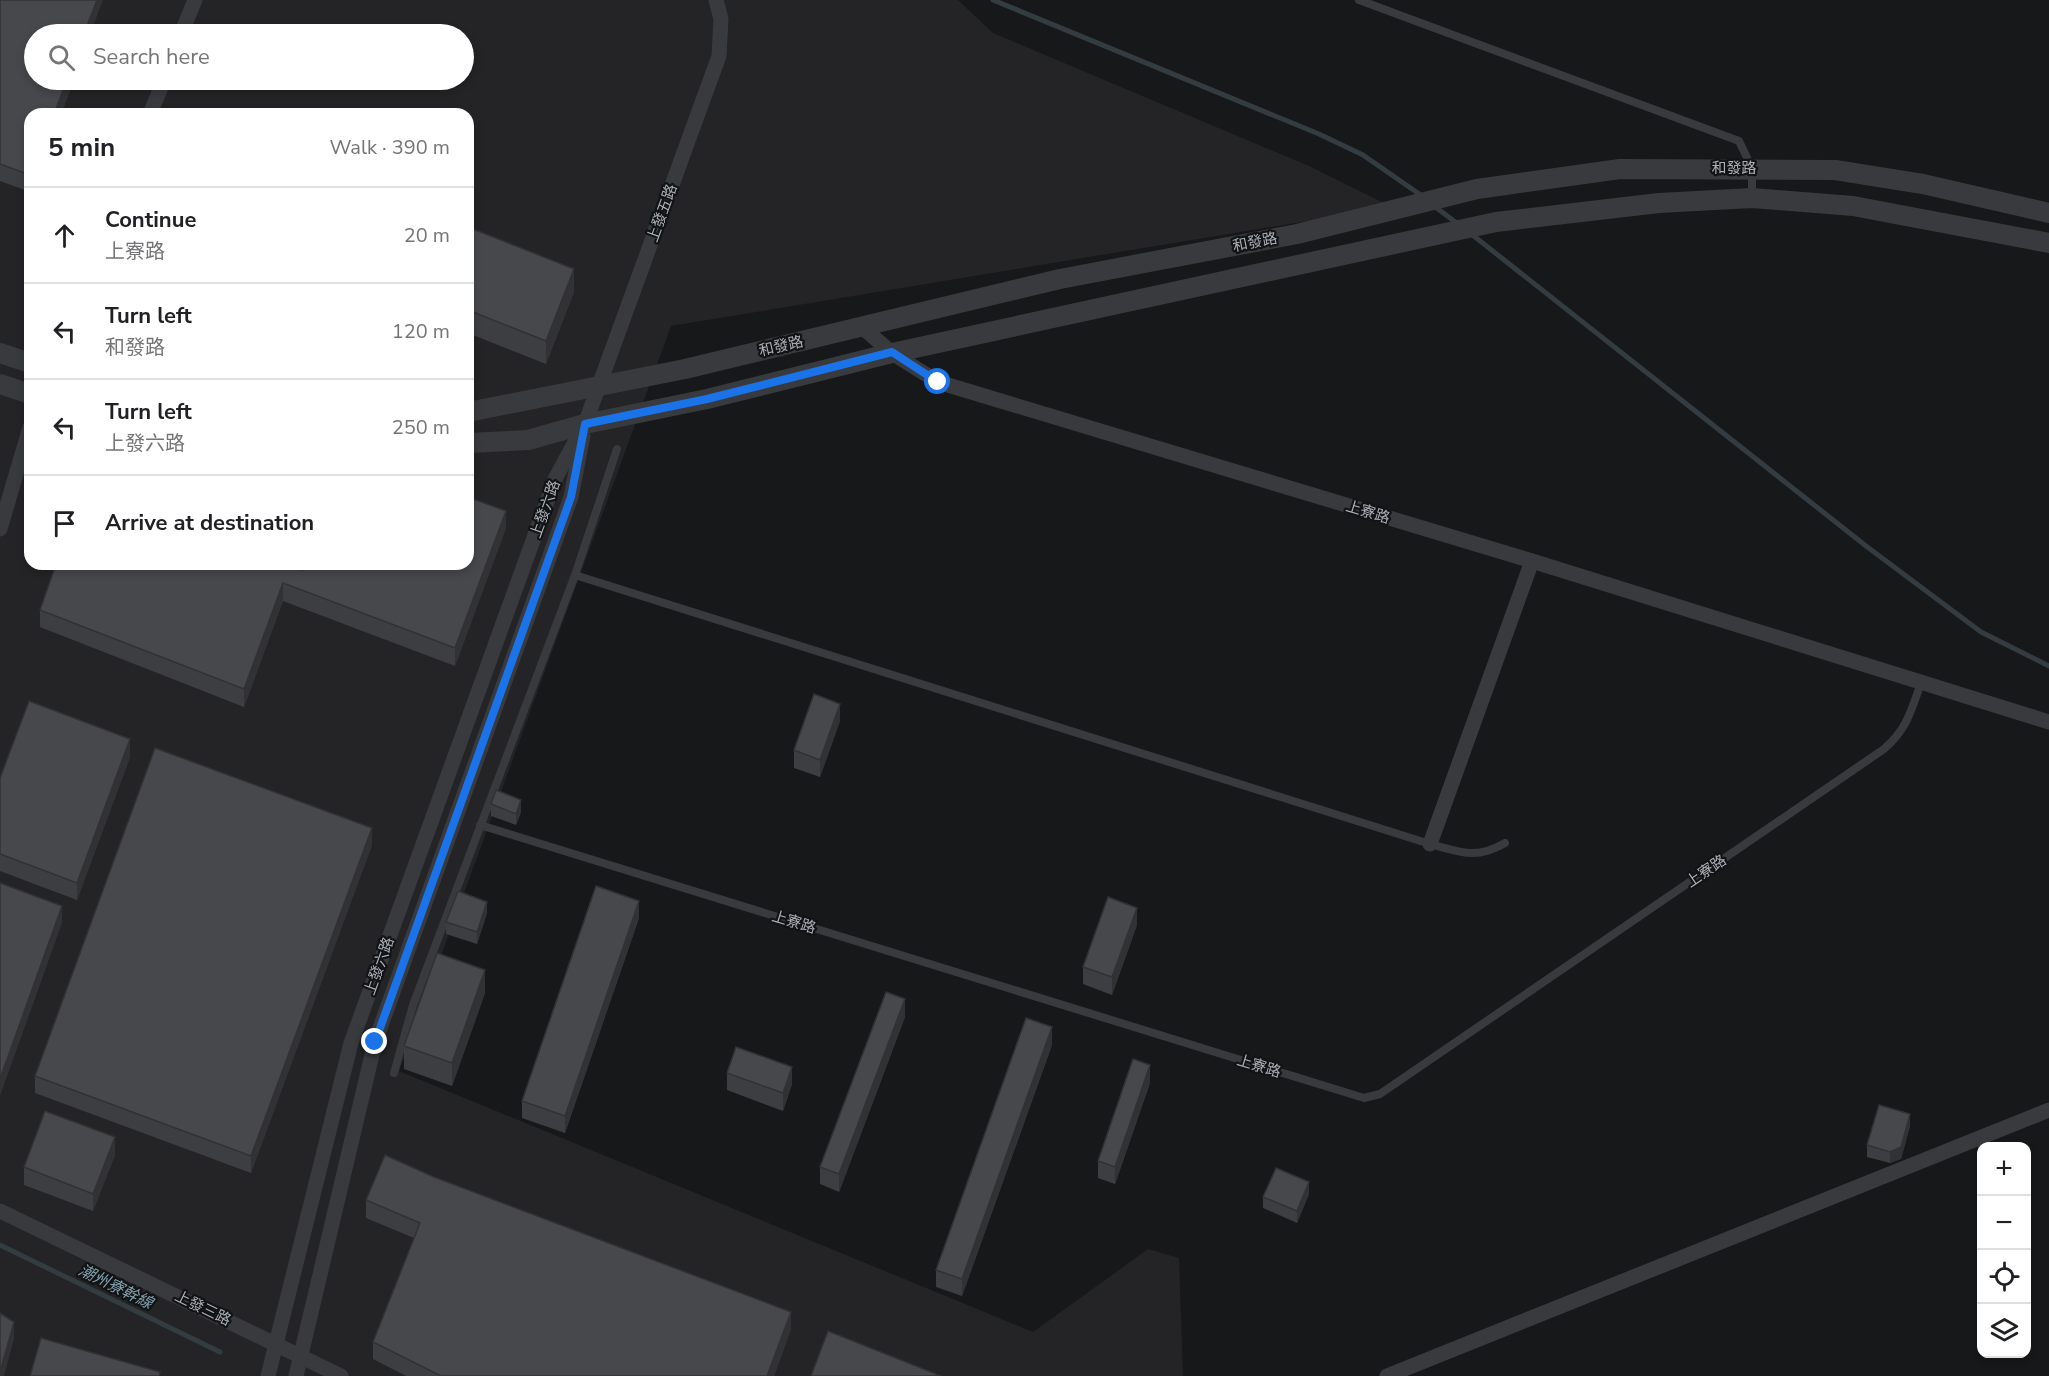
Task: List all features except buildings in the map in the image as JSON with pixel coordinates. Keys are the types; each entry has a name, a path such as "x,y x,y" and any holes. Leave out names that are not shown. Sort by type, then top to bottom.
{"street":[{"path":"185,24 195,0"},
{"name":"上發五路","path":"585,424 719,56 721,19 716,0"},
{"path":"152,108 160,90"},
{"name":"和發路","path":"474,411 599,387 1060,279 1297,234 1477,189 1620,169 1752,168 1846,172 1923,184 2049,213"},
{"name":"和發路","path":"474,443 528,440 585,424 707,399 892,352 1412,238 1496,222 1659,203 1752,198 1853,206 2049,243"},
{"name":"上寮路","path":"862,327 892,352 938,382 1532,561 2049,722"},
{"path":"0,353 24,361"},
{"path":"0,384 24,392"},
{"name":"上發六路","path":"268,1376 351,1042 556,477 585,424"},
{"name":"上發六路","path":"296,1376 375,1042 571,497 585,424"},
{"path":"0,529 24,447"},
{"path":"1430,844 1532,561"},
{"path":"1387,1376 2049,1110"},
{"name":"上發三路","path":"0,1211 341,1376"}],"lane":[{"path":"1359,0 1739,141 1752,168 1752,198"},
{"path":"394,1073 413,1005 575,575 617,449"},
{"path":"575,575 1430,844 1469,854 1489,852 1505,843"},
{"name":"上寮路","path":"480,825 1364,1098 1380,1094 1884,749 1899,736 1908,721 1921,683"}],"shaded area":[{"path":"0,0 958,0 993,33 1309,166 1392,207 671,326 399,1071 1033,1332 1148,1249 1179,1258 1183,1376 0,1376"}],"waterway":[{"path":"993,0 1319,134 1363,155 1425,198"},
{"path":"1434,206 1458,224"},
{"path":"1470,233 1866,546 1981,632 2049,666"},
{"name":"潮州寮幹線","path":"0,1245 220,1352"}],"route":[{"path":"375,1042 571,497 585,424 707,399 892,352 938,382"}]}
